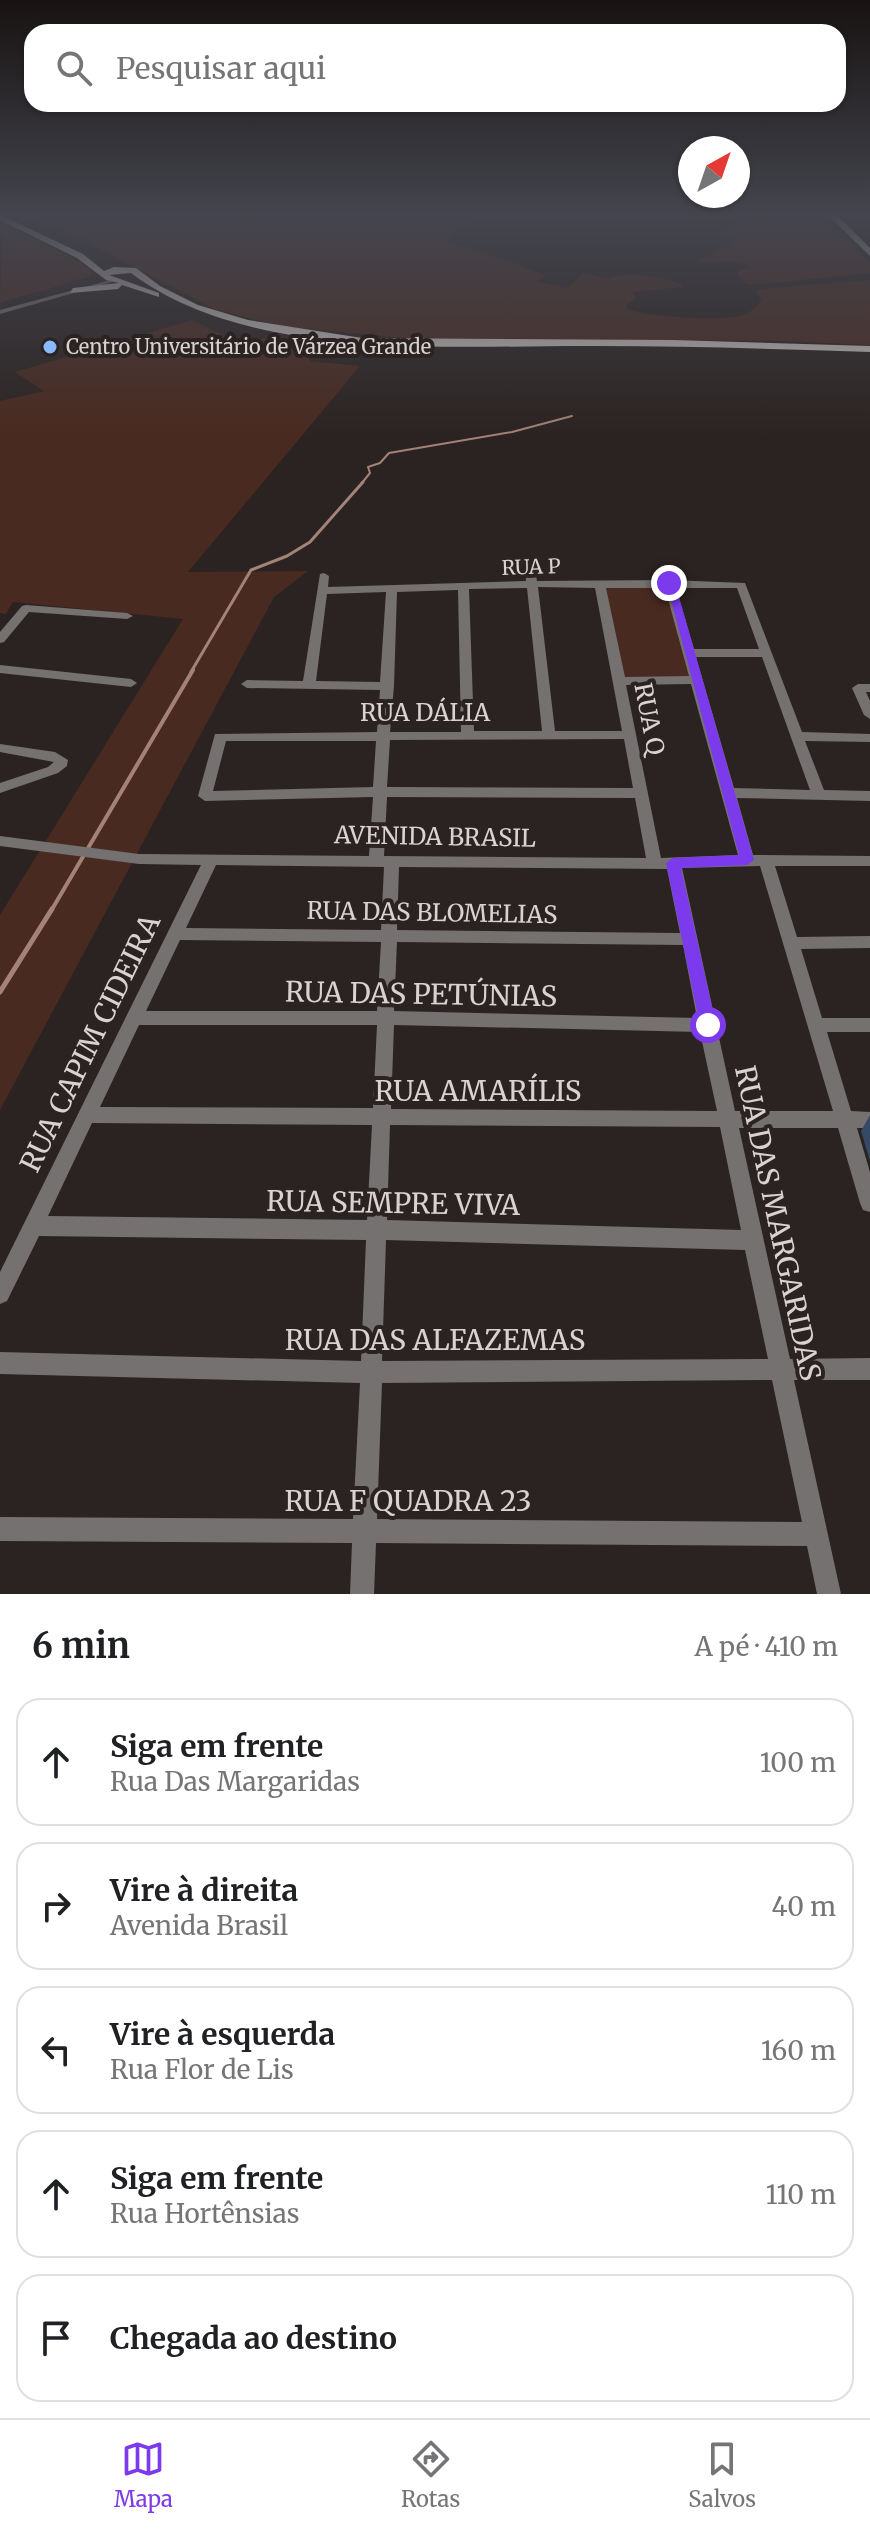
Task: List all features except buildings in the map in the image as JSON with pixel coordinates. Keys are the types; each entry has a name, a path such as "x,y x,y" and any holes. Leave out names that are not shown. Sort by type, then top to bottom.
{"main road":[{"path":"73,291 84,289"},
{"path":"130,289 164,299"},
{"path":"140,289 212,319 253,330 354,344 870,352"},
{"path":"160,289 216,314 278,330 362,341 688,343 870,352"}],"street":[{"path":"0,309 58,289"},
{"path":"0,309 79,289"},
{"path":"530,569 549,735"},
{"path":"309,686 324,576"},
{"name":"RUA P","path":"323,591 600,583 741,585 766,653"},
{"name":"RUA Q","path":"600,583 641,793 664,863"},
{"path":"669,583 747,860"},
{"path":"463,587 468,736"},
{"path":"362,1594 375,1230 390,938 381,792 392,588"},
{"path":"0,639 26,608 127,616"},
{"path":"690,653 766,653 819,795"},
{"path":"0,669 131,683"},
{"path":"619,681 697,680"},
{"path":"247,684 388,686"},
{"path":"864,688 870,715"},
{"name":"RUA DÁLIA","path":"381,792 205,796 220,737 629,735"},
{"path":"796,736 870,738"},
{"path":"0,748 46,754 61,760 60,766 0,788"},
{"path":"381,792 641,793"},
{"path":"728,793 870,796"},
{"name":"AVENIDA BRASIL","path":"0,841 139,859 664,863 870,861"},
{"name":"RUA CAPIM CIDEIRA","path":"0,1294 211,860"},
{"path":"766,860 870,1203"},
{"name":"RUA DAS MARGARIDAS","path":"664,863 689,939 829,1594"},
{"name":"RUA DAS BLOMELIAS","path":"174,934 689,939"},
{"path":"791,943 870,942"},
{"name":"RUA DAS PETÚNIAS","path":"133,1018 387,1018 708,1025"},
{"path":"816,1025 870,1025"},
{"name":"RUA AMARÍLIS","path":"86,1115 870,1120"},
{"name":"RUA SEMPRE VIVA","path":"32,1226 375,1230 753,1240"},
{"name":"RUA DAS ALFAZEMAS","path":"0,1363 372,1372 870,1369"},
{"name":"RUA F QUADRA 23","path":"0,1529 816,1534"}],"shaded area":[{"path":"0,289 46,289 0,303"},
{"path":"177,289 658,289 632,292 636,297 626,306 627,309 685,318 719,318 746,314 762,299 756,293 760,289 870,289 870,345 783,341 402,338 280,326 215,309"},
{"path":"192,320 248,347 263,338 302,342 310,361 360,366 188,572 308,571 274,597 0,1110 0,915 183,619 13,602 6,614 0,613 0,401 44,391 15,372"},
{"path":"603,584 664,585 691,679 622,679"}],"waterway":[{"path":"361,484 370,473 368,467 380,463 389,453 512,432 572,416"},
{"path":"191,672 251,570 287,556 310,542 363,482"},
{"path":"51,911 193,670"},
{"path":"0,992 52,909"}],"place":[{"name":"Centro Universitário de Várzea Grande","path":"50,347"}],"route":[{"path":"669,583 747,860 673,863 708,1025"}]}
